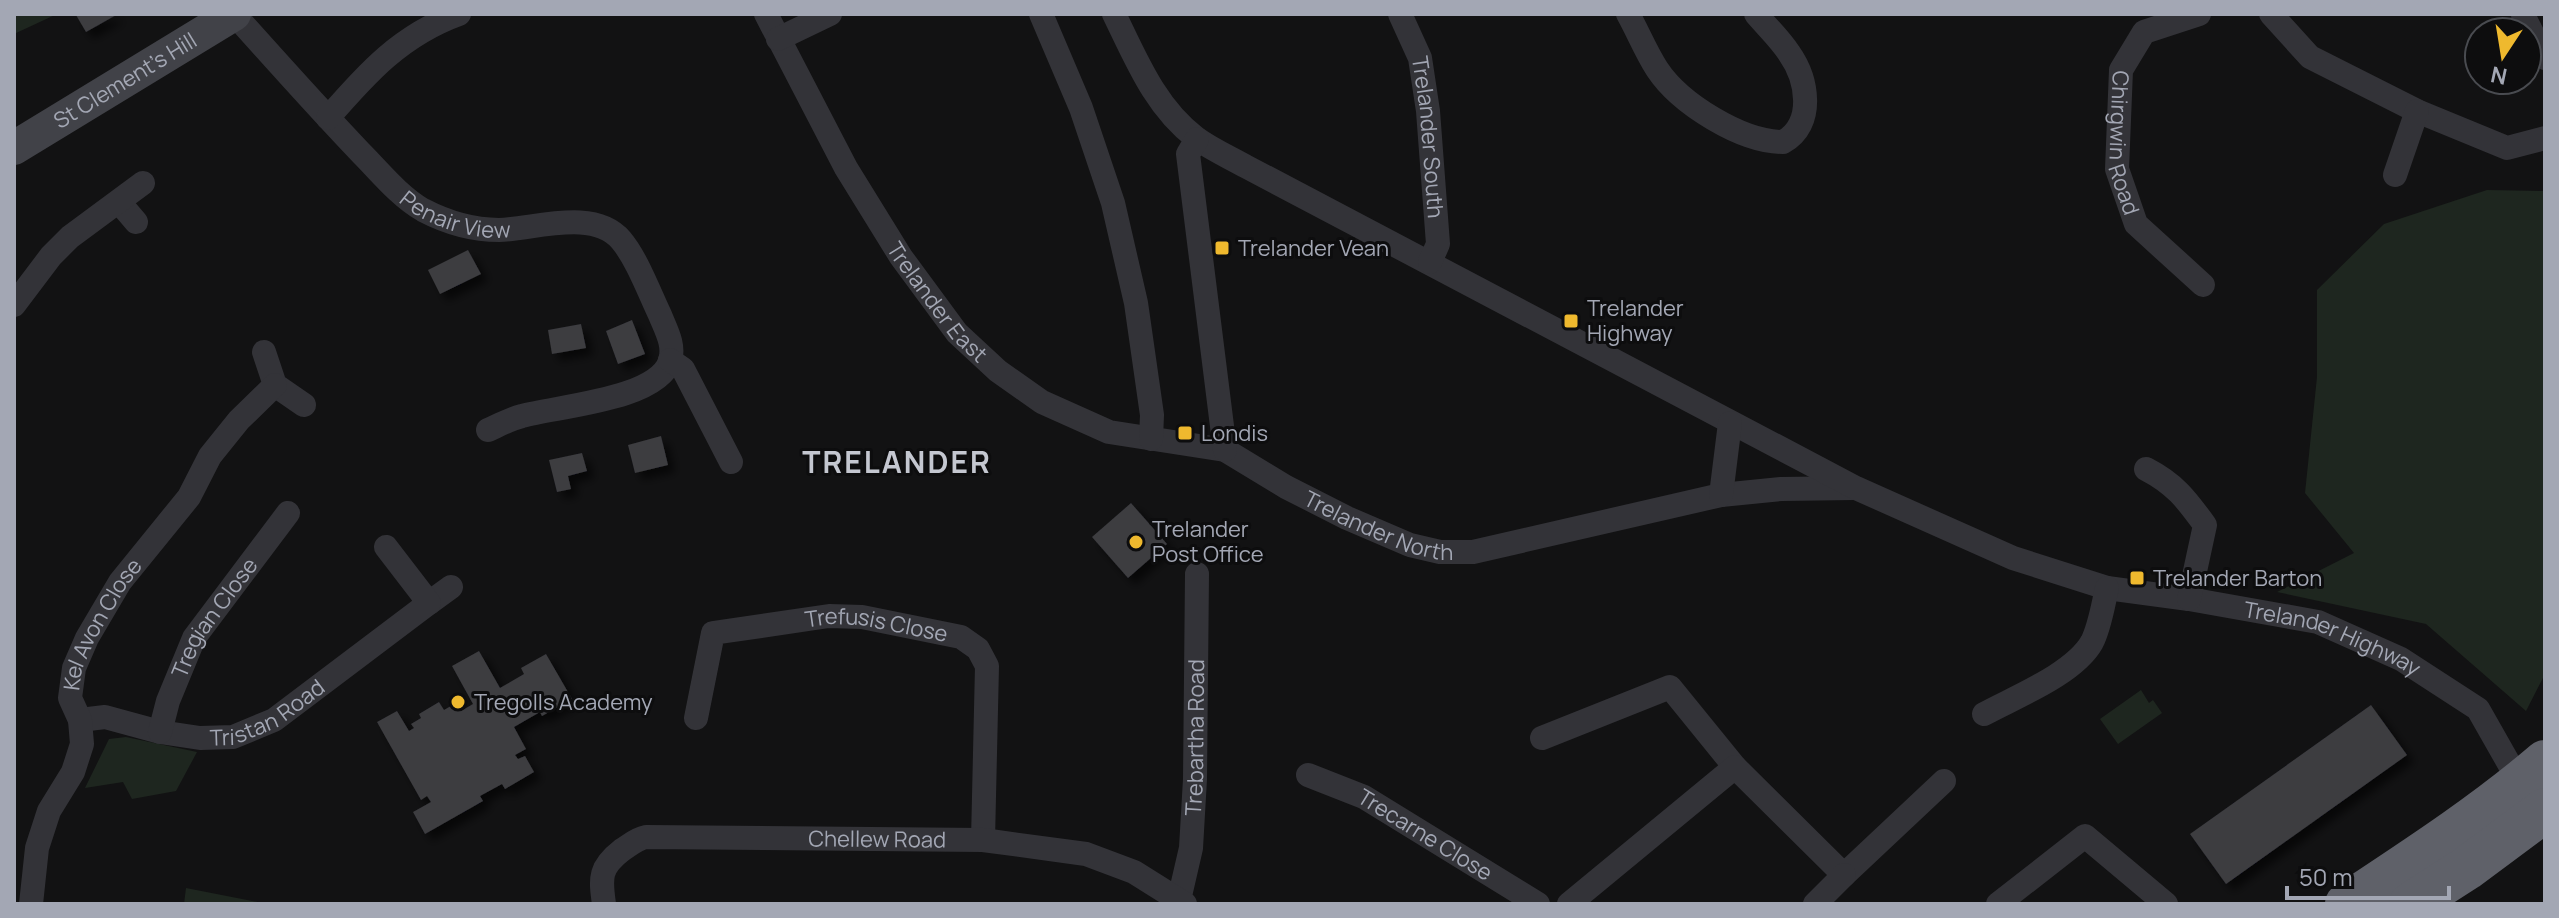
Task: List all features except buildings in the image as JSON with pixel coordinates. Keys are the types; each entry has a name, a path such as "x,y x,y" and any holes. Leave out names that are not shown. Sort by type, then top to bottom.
{"highway":[{"path":"2347,904 2437,845 2539,785"},
{"path":"2411,904 2467,868 2539,785"}],"street":[{"name":"Penair View","path":"234,14 403,196 438,217 477,228 498,230 586,223 606,228 614,234 646,284 669,335 670,360 683,369 731,462"},
{"name":"St Clement's Hill","path":"14,148 234,14"},
{"path":"328,118 371,68 407,39 459,14"},
{"name":"Trelander East","path":"766,14 846,168 901,257 957,333 998,371 1042,402 1109,432 1225,450"},
{"path":"778,39 830,14"},
{"path":"1041,14 1081,108 1113,203 1136,303 1152,415 1151,439"},
{"name":"Trelander Highway","path":"1114,14 1154,93 1197,139 1856,488 2013,558 2107,588 2318,622 2401,659 2478,709 2539,785"},
{"name":"Trelander South","path":"1400,14 1420,58 1428,111 1438,244 1430,262"},
{"path":"1628,14 1658,71 1686,99 1741,132 1760,139 1783,142 1799,130 1803,121 1806,106 1801,79 1791,54 1756,14"},
{"name":"Chirgwin Road","path":"2199,14 2144,32 2121,70 2117,169 2136,224 2203,285"},
{"path":"2271,14 2310,57 2417,111 2507,148 2545,138"},
{"path":"2523,15 2545,58"},
{"path":"2395,175 2417,111"},
{"path":"1197,139 1188,154 1225,450"},
{"path":"14,305 51,256 70,237 143,183"},
{"path":"119,202 136,222"},
{"path":"264,352 275,385 304,405"},
{"path":"488,430 520,416 625,394 659,378 670,360"},
{"name":"Kel Avon Close","path":"31,904 37,848 49,811 73,772 82,744 80,720 70,698 74,668 87,638 120,582 189,497 210,456 239,420 275,385"},
{"path":"1721,495 1730,423"},
{"name":"Trelander North","path":"1225,450 1286,487 1347,518 1410,545 1440,552 1473,552 1721,495 1781,489 1856,488"},
{"path":"2146,469 2166,479 2183,494 2205,525 2189,599"},
{"name":"Tregian Close","path":"160,732 168,701 194,638 288,513"},
{"path":"386,547 429,603"},
{"name":"Trebartha Road","path":"1182,902 1191,848 1195,779 1197,574"},
{"name":"Tristan Road","path":"80,720 105,717 160,732 200,738 233,737 274,720 451,587"},
{"path":"1984,714 2056,674 2085,651 2096,632 2107,588"},
{"name":"Trefusis Close","path":"696,718 713,633 829,616 862,617 961,637 978,649 987,666 983,840"},
{"path":"1542,738 1670,687 1735,767 1844,875"},
{"path":"1569,904 1735,767"},
{"name":"Trecarne Close","path":"1308,775 1364,797 1538,904"},
{"path":"1815,904 1944,781"},
{"path":"1998,904 2085,836 2166,904"},
{"name":"Chellew Road","path":"604,904 602,875 607,862 638,838 646,837 983,840 1086,854 1134,872 1182,902"}],"shaded area":[{"path":"14,14 57,14 14,34"},
{"path":"2487,190 2545,191 2545,674 2526,711 2426,624 2277,592 2354,553 2305,493 2317,377 2317,290 2384,224"},
{"path":"2141,690 2149,703 2153,700 2162,713 2118,744 2100,719"},
{"path":"126,737 197,752 176,791 132,799 123,782 85,788 109,739"},
{"path":"186,888 268,904 184,904"}],"place":[{"name":"Trelander Vean","path":"1222,248"},
{"name":"Trelander Highway","path":"1571,321"},
{"name":"Londis","path":"1185,433"},
{"name":"Trelander Post Office","path":"1136,542"},
{"name":"Trelander Barton","path":"2137,578"},
{"name":"Tregolls Academy","path":"458,702"}],"district":[{"name":"TRELANDER","path":"897,461"}]}
